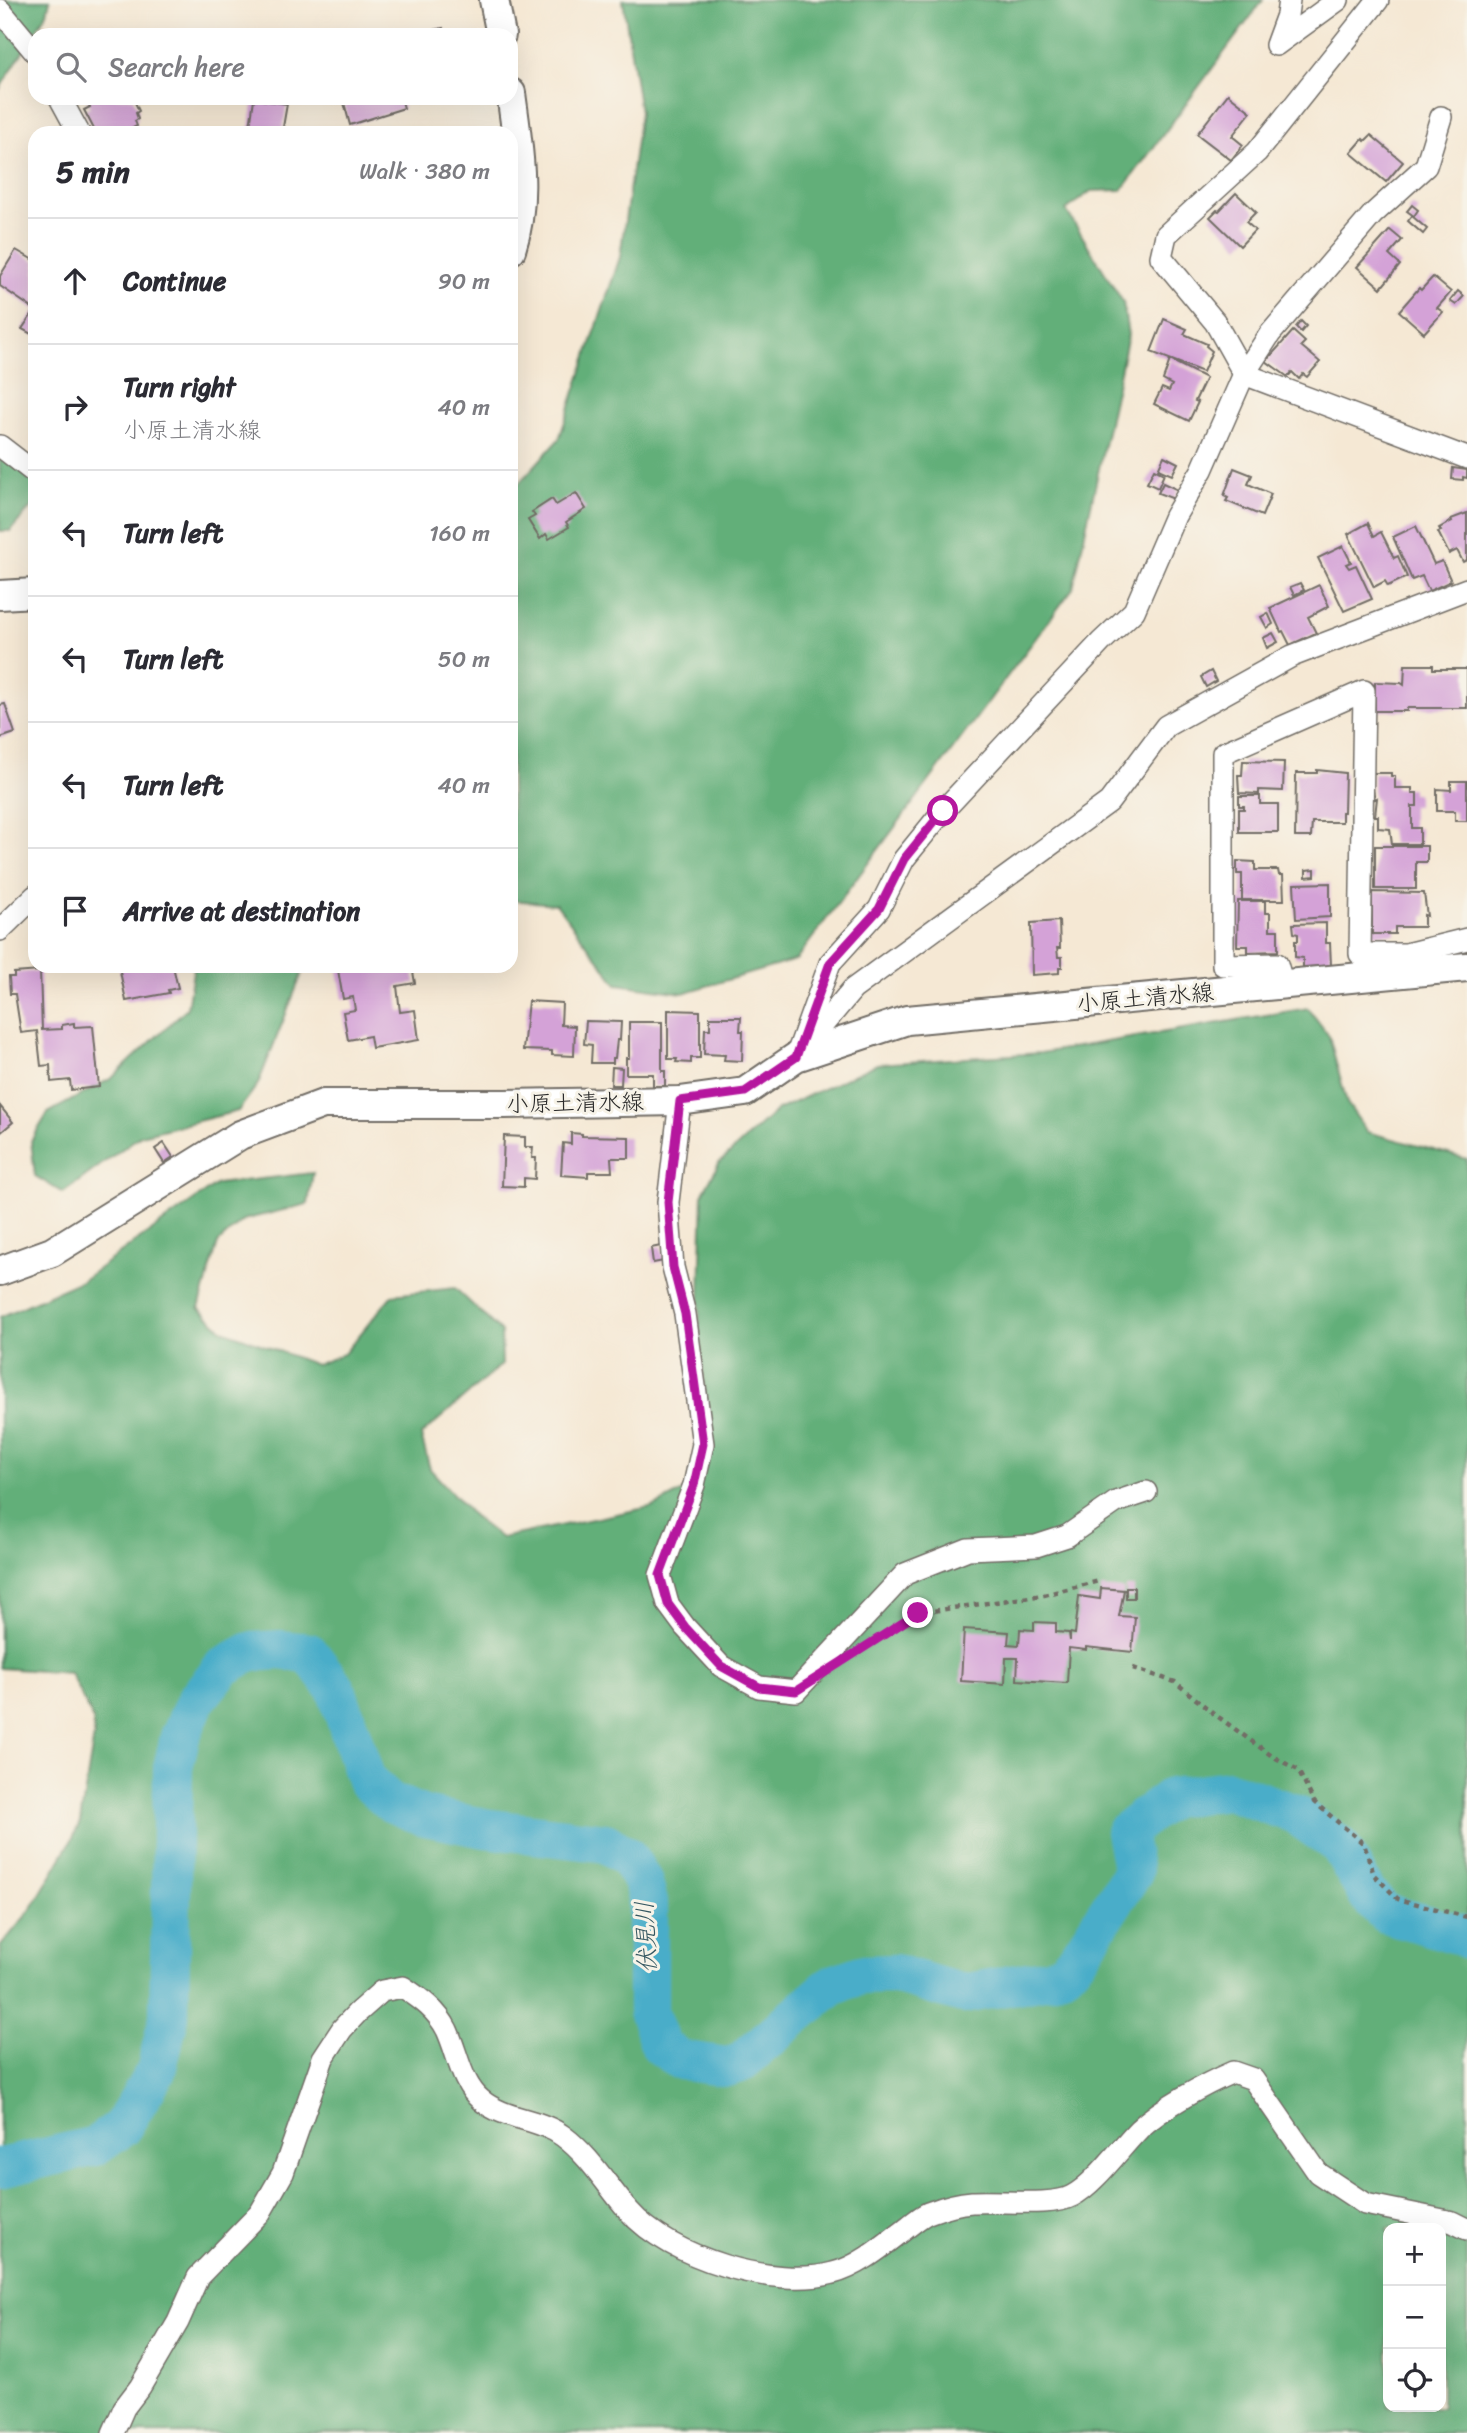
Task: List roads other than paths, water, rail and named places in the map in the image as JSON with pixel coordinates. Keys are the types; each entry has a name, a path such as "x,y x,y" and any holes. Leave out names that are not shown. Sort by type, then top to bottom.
{"main road":[{"path":"494,0 500,28"},
{"path":"513,105 515,126"},
{"path":"518,147 522,178 518,217"},
{"path":"0,595 28,593"},
{"name":"小原土清水線","path":"0,1271 52,1252 240,1135 323,1104 680,1101 745,1092 796,1057 907,1020 1467,967"}],"street":[{"path":"1289,0 1287,15 1276,45 1338,0"},
{"path":"1378,0 1257,152 1166,235 1161,257 1215,322 1244,374 1467,458"},
{"path":"0,10 28,44"},
{"path":"64,105 75,126"},
{"path":"796,1057 830,963 879,909 904,859 943,811 1101,642 1134,611 1175,516 1202,470 1244,374 1269,334 1373,214 1426,166 1441,117"},
{"path":"0,446 28,468"},
{"path":"796,1057 853,989 1109,802 1166,726 1292,656 1467,589"},
{"path":"1283,985 1277,964 1223,965 1223,753 1364,691 1360,954 1406,954 1467,939"},
{"path":"0,930 28,903"},
{"path":"680,1101 668,1202 673,1267 685,1314 703,1444 694,1485 660,1575 668,1604 721,1666 759,1687 796,1691 905,1574 968,1549 1036,1546 1067,1536 1116,1502 1146,1492"},
{"path":"113,2433 124,2408 140,2387 178,2322 198,2277 260,2213 283,2173 323,2058 342,2029 365,2006 382,1991 403,1987 427,2002 434,2010 446,2029 468,2087 483,2102 516,2118 542,2124 563,2136 596,2168 631,2213 668,2242 727,2268 799,2278 835,2273 872,2254 929,2212 970,2202 1045,2202 1071,2197 1095,2176 1141,2127 1202,2086 1234,2072 1253,2079 1318,2173 1366,2204 1453,2222 1467,2229"}],"waterway":[{"name":"伏見川","path":"0,2168 96,2146 122,2127 156,2071 169,2017 173,1768 180,1737 196,1700 223,1667 250,1652 280,1650 309,1653 336,1689 366,1780 390,1802 424,1816 484,1828 606,1843 628,1857 643,1882 648,1902 648,2011 661,2046 680,2060 727,2067 740,2063 832,1985 861,1975 895,1974 963,1994 1049,1978 1065,1971 1078,1957 1133,1872 1125,1832 1170,1798 1228,1790 1295,1814 1340,1846 1367,1894 1385,1913 1467,1939"}]}
